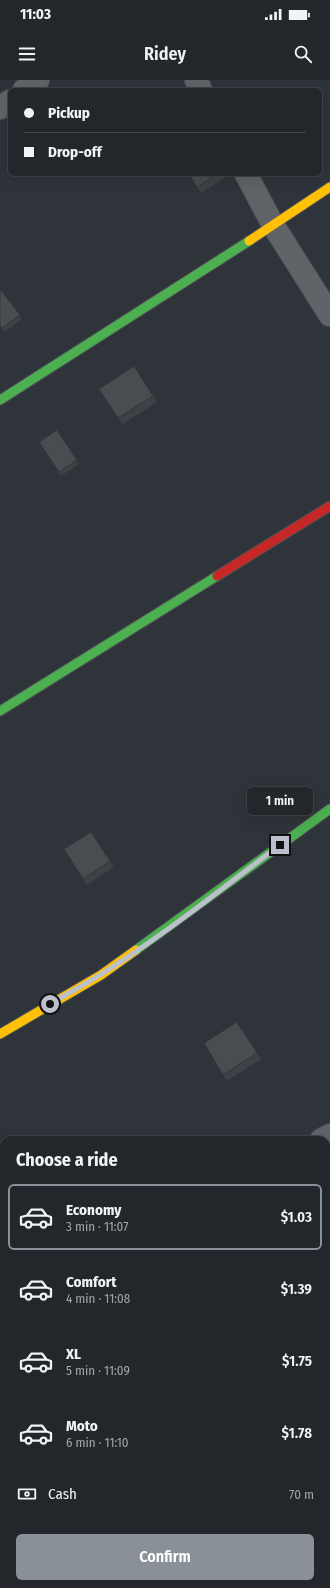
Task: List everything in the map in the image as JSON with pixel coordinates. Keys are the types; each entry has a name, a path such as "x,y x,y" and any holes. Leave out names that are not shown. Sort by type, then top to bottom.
{"street":[{"path":"27,88 38,80"},
{"path":"247,176 273,225 330,315"},
{"path":"0,400 207,269 330,187"},
{"path":"0,711 330,506"},
{"path":"0,1034 101,975 174,924 330,809"}],"building":[{"path":"190,176 215,176 197,187"},
{"path":"0,289 20,315 2,328 0,326"},
{"path":"134,366 153,396 118,418 99,389"},
{"path":"57,430 77,460 59,472 39,442"},
{"path":"91,832 110,861 83,879 64,849"},
{"path":"237,1022 257,1053 223,1075 204,1043"}],"traffic: fast":[{"path":"0,400 249,241"},
{"path":"0,711 217,576"},
{"path":"136,950 330,809"}],"traffic: slow":[{"path":"249,241 330,187"},
{"path":"0,1034 101,975 136,950"}],"traffic: jam":[{"path":"217,576 330,506"}],"route":[{"path":"50,1004 101,975 174,924 280,845"}]}
